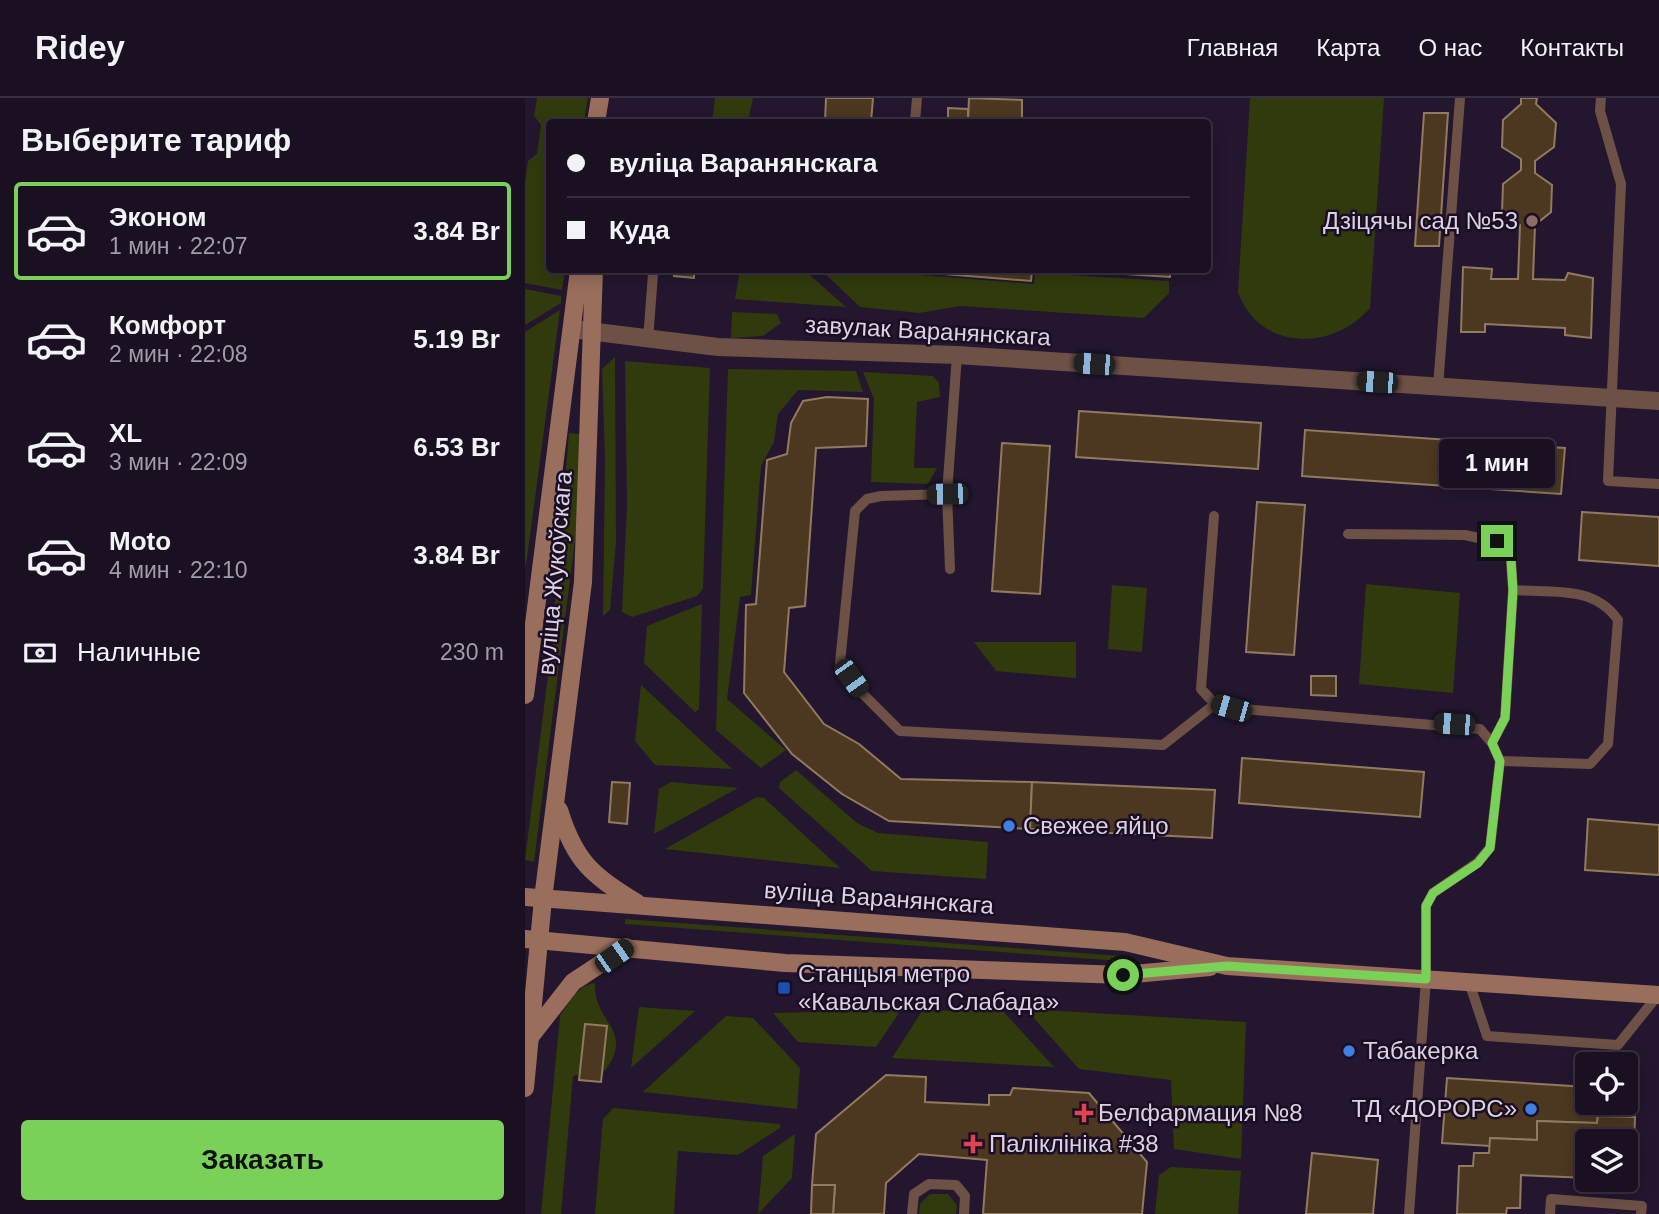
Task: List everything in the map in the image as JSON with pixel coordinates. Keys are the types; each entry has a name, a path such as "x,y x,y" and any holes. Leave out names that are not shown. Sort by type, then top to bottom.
{"main road":[{"path":"597,119 600,98"},
{"name":"вуліца Жукоўскага","path":"525,695 579,273"},
{"name":"вуліца Жукоўскага","path":"525,1088 530,1037 532,939 544,899 583,582 594,273"},
{"path":"557,804 566,832 580,861 604,882 640,905"},
{"name":"вуліца Варанянскага","path":"525,897 1125,942 1227,966"},
{"name":"вуліца Варанянскага","path":"532,939 785,963 1123,975 1227,966 1658,995"},
{"path":"530,1037 573,982 627,947"}],"street":[{"name":"завулак Варанянскага","path":"572,329 717,347 957,355 1659,401"}],"lane":[{"path":"915,119 917,98"},
{"path":"1438,387 1460,98"},
{"path":"1601,98 1600,111 1621,184 1608,481 1659,484"},
{"path":"647,340 653,274"},
{"path":"950,569 947,494 957,355"},
{"path":"947,494 881,496 867,499 855,511 840,663 862,693 900,731 1163,745 1215,704"},
{"path":"1214,516 1201,689 1215,704 1231,708 1454,724 1479,729 1492,743 1500,761 1490,848 1478,863 1433,893 1426,906 1426,979 1409,1214"},
{"path":"1348,534 1465,535 1510,545 1513,590 1505,718 1492,743"},
{"path":"1500,761 1590,764 1608,744 1618,620 1607,604 1589,595 1513,590"},
{"path":"1469,982 1487,1036 1618,1045 1658,995"},
{"path":"912,1214 914,1194 929,1184 956,1185 965,1196 964,1214"},
{"path":"1550,1214 1551,1199 1641,1206 1641,1214"}],"green space":[{"path":"537,98 588,98 584,119 546,119 546,273 565,273 562,290 525,283 525,182 528,161 537,154 541,125 534,116"},
{"path":"715,98 753,98 749,119 712,119"},
{"path":"1250,98 1384,98 1370,308 1354,322 1336,332 1317,338 1298,339 1279,335 1262,326 1248,311 1238,292"},
{"path":"739,273 807,273 846,307 735,299"},
{"path":"824,273 896,273 1034,284 1035,273 1169,281 1169,293 1144,318 960,306 919,313 860,307"},
{"path":"525,289 561,296 561,303 525,325"},
{"path":"560,310 527,558 525,568 525,332"},
{"path":"732,312 777,314 781,323 763,336 731,338"},
{"path":"615,357 616,542 610,610 603,616 605,457 602,369"},
{"path":"625,361 710,368 703,589 697,596 632,617 622,612 627,505"},
{"path":"728,369 856,371 863,392 798,390 778,414 774,442 761,466 751,595 740,597 727,699 786,750 761,768 716,730"},
{"path":"863,372 933,376 939,383 940,397 917,402 914,468 937,468 928,484 871,482 874,399"},
{"path":"569,433 580,434 578,517 534,862 525,860 552,643"},
{"path":"1366,584 1460,593 1453,693 1359,684"},
{"path":"1112,585 1147,588 1142,652 1108,649"},
{"path":"702,604 699,709 695,712 644,663 647,626"},
{"path":"974,642 1076,642 1076,678 996,671"},
{"path":"641,685 732,769 655,765 635,741"},
{"path":"796,770 857,823 878,833 988,842 986,879 872,871 779,788 780,782"},
{"path":"671,782 738,788 654,834 659,789"},
{"path":"757,797 764,798 840,868 665,849"},
{"path":"625,919 1121,956 1121,961 625,924"},
{"path":"595,983 596,997 615,1037 616,1048 612,1060 601,1076 607,1026 585,1024 580,1074 573,1076 561,1214 541,1214 560,1016 579,991"},
{"path":"639,1007 695,1011 631,1068"},
{"path":"1026,1009 1246,1022 1241,1159 1174,1149 1171,1080 1079,1069"},
{"path":"901,1010 876,1047 798,1042 773,1013"},
{"path":"1002,1010 1054,1067 892,1058 922,1011"},
{"path":"726,1016 753,1018 800,1068 797,1109 643,1092"},
{"path":"613,1108 780,1124 780,1128 738,1155 678,1151 674,1214 595,1214 603,1119"},
{"path":"795,1134 792,1178 758,1214 763,1156"},
{"path":"1171,1167 1241,1171 1238,1214 1155,1214 1159,1175"},
{"path":"930,1194 948,1194 957,1205 956,1214 919,1214 920,1204"}],"building":[{"path":"826,98 873,98 871,119 825,119"},
{"path":"969,98 1022,100 1022,119 968,119"},
{"path":"1521,98 1537,98 1536,104 1556,123 1554,147 1535,161 1535,173 1552,185 1551,212 1535,225 1533,279 1565,280 1568,273 1593,278 1591,338 1565,335 1565,328 1485,324 1485,332 1461,332 1463,267 1492,269 1491,279 1518,279 1520,225 1502,212 1503,184 1521,170 1521,159 1502,147 1503,120 1521,104"},
{"path":"948,108 968,109 968,119 948,119"},
{"path":"1424,113 1448,113 1439,246 1415,246"},
{"path":"674,273 694,273 694,278 674,276"},
{"path":"931,273 1032,273 1031,281"},
{"path":"1109,273 1170,273 1170,277"},
{"path":"827,397 868,399 866,446 816,448 805,606 789,608 784,672 824,724 859,744 901,779 1032,782 1030,829 889,821 842,794 792,754 744,693 746,605 756,604 767,460 787,454 791,423 803,401"},
{"path":"1079,411 1261,423 1258,469 1076,457"},
{"path":"1305,430 1565,448 1561,494 1302,476"},
{"path":"1002,443 1050,446 1040,594 992,591"},
{"path":"1257,502 1305,505 1294,655 1246,652"},
{"path":"1582,512 1659,517 1659,566 1579,560"},
{"path":"1311,676 1336,676 1336,696 1311,695"},
{"path":"1242,758 1424,772 1420,817 1239,803"},
{"path":"612,782 630,783 627,824 609,822"},
{"path":"1032,782 1215,790 1212,838 1030,829"},
{"path":"1588,819 1659,825 1659,875 1585,870"},
{"path":"585,1024 607,1026 601,1082 579,1080"},
{"name":"Паліклініка #38","path":"886,1075 926,1077 925,1102 989,1105 989,1095 1010,1095 1013,1088 1089,1093 1147,1162 1142,1214 983,1214 987,1160 919,1154 886,1183 884,1214 833,1214 835,1185 812,1185 816,1134"},
{"name":"ТД «ДОРОРС»","path":"1447,1078 1575,1086 1575,1115 1616,1115 1598,1116 1597,1123 1537,1121 1537,1140 1490,1138 1490,1146 1442,1143"},
{"path":"1598,1116 1635,1117 1635,1129 1575,1129 1575,1177 1521,1175 1520,1208 1507,1208 1506,1214 1457,1214 1459,1166 1473,1166 1474,1153 1489,1153 1490,1138 1537,1140 1537,1121 1597,1123"},
{"path":"1312,1153 1378,1160 1373,1214 1306,1214"},
{"path":"812,1185 835,1185 833,1214 811,1214"}],"place":[{"name":"Дзіцячы сад №53","path":"1532,221"},
{"name":"Свежее яйцо","path":"1009,826"},
{"name":"Станцыя метро «Кавальская Слабада»","path":"784,988"},
{"name":"Табакерка","path":"1349,1051"},
{"name":"ТД «ДОРОРС»","path":"1531,1109"},
{"name":"Белфармация №8","path":"1084,1113"},
{"name":"Паліклініка #38","path":"973,1144"}],"route":[{"path":"1123,975 1227,966 1426,979 1426,906 1433,893 1478,863 1490,848 1500,761 1492,743 1505,718 1513,590 1510,545 1497,541"}]}
